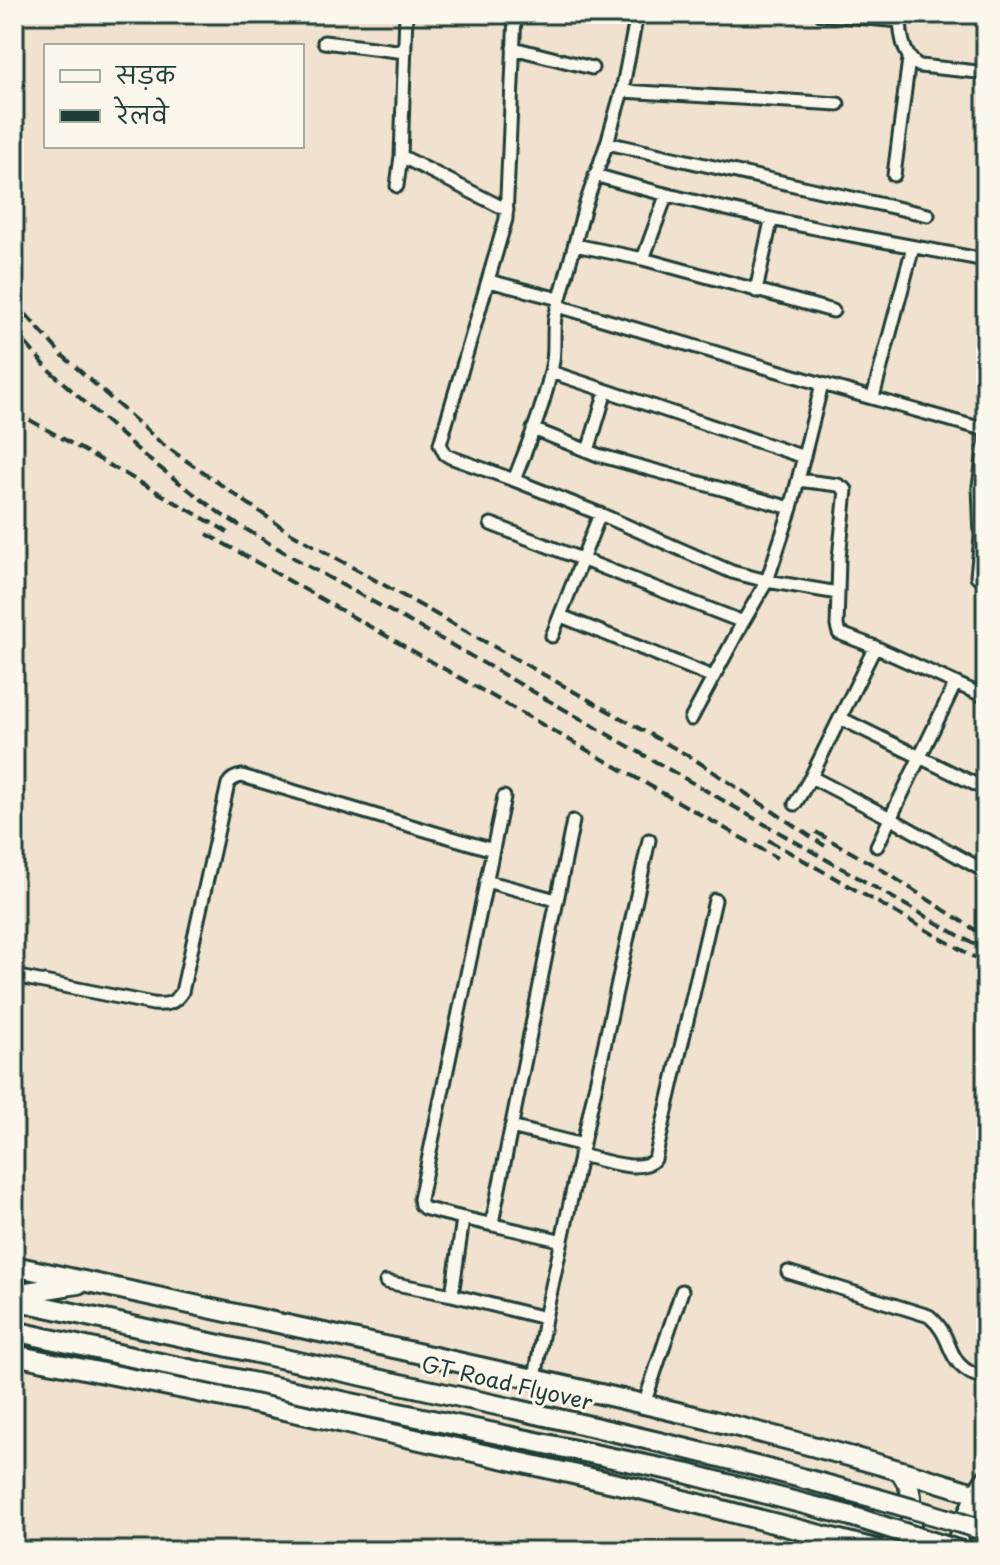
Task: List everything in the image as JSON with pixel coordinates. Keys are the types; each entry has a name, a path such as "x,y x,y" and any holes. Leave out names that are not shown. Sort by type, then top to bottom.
{"highway":[{"path":"14,1266 644,1404 806,1444 951,1486 983,1490 953,1551"},
{"path":"14,1297 92,1282"},
{"name":"GT Road Flyover","path":"14,1297 722,1458 986,1531"},
{"path":"14,1331 689,1474 851,1516 961,1551"},
{"path":"14,1355 253,1403 636,1488 882,1551 899,1543 911,1525 909,1486 900,1471"},
{"path":"978,1551 986,1531"}],"street":[{"path":"397,186 401,156 406,14"},
{"path":"515,14 507,210 440,444 445,454 600,514 732,572 838,593"},
{"path":"514,480 551,372 558,303 622,91 637,14"},
{"path":"821,14 900,17 902,40 909,59 894,175"},
{"path":"324,42 405,52"},
{"path":"513,48 592,68"},
{"path":"909,59 920,66 986,75"},
{"path":"622,91 838,104"},
{"path":"607,143 928,215"},
{"path":"401,156 507,210"},
{"path":"595,175 771,221 986,260"},
{"path":"643,259 666,196"},
{"path":"756,291 771,221"},
{"path":"575,245 643,259 833,311"},
{"path":"873,397 913,247"},
{"path":"489,281 822,384 986,430"},
{"path":"551,372 804,457"},
{"path":"691,719 767,581 791,508 822,384"},
{"path":"588,451 606,391"},
{"path":"533,429 588,451 791,508"},
{"path":"977,576 981,537 979,486 986,438"},
{"path":"798,480 838,485 846,490 839,558 839,633 986,697"},
{"path":"552,636 600,514"},
{"path":"491,524 743,622"},
{"path":"561,616 713,677"},
{"path":"795,804 875,647"},
{"path":"877,846 955,684"},
{"path":"840,718 986,787"},
{"path":"14,976 153,1004 175,1002 182,992 228,784 237,777 493,850"},
{"path":"811,777 986,872"},
{"path":"504,797 420,1199 424,1208 562,1241"},
{"path":"492,1223 573,821"},
{"path":"535,1379 545,1318 649,840"},
{"path":"486,881 556,900"},
{"path":"511,1127 638,1167 655,1159 715,900"},
{"path":"452,1295 463,1219"},
{"path":"788,1272 929,1316 944,1333 957,1364 969,1373 986,1379"},
{"path":"386,1282 545,1318"},
{"path":"644,1404 682,1291"}],"railway":[{"path":"14,301 62,355 161,443 286,530 694,759 825,846"},
{"path":"14,330 49,370 147,458 222,515 986,951"},
{"path":"14,411 233,535"},
{"path":"207,534 777,858"},
{"path":"816,832 884,871 986,937"},
{"path":"768,840 986,964"}]}
